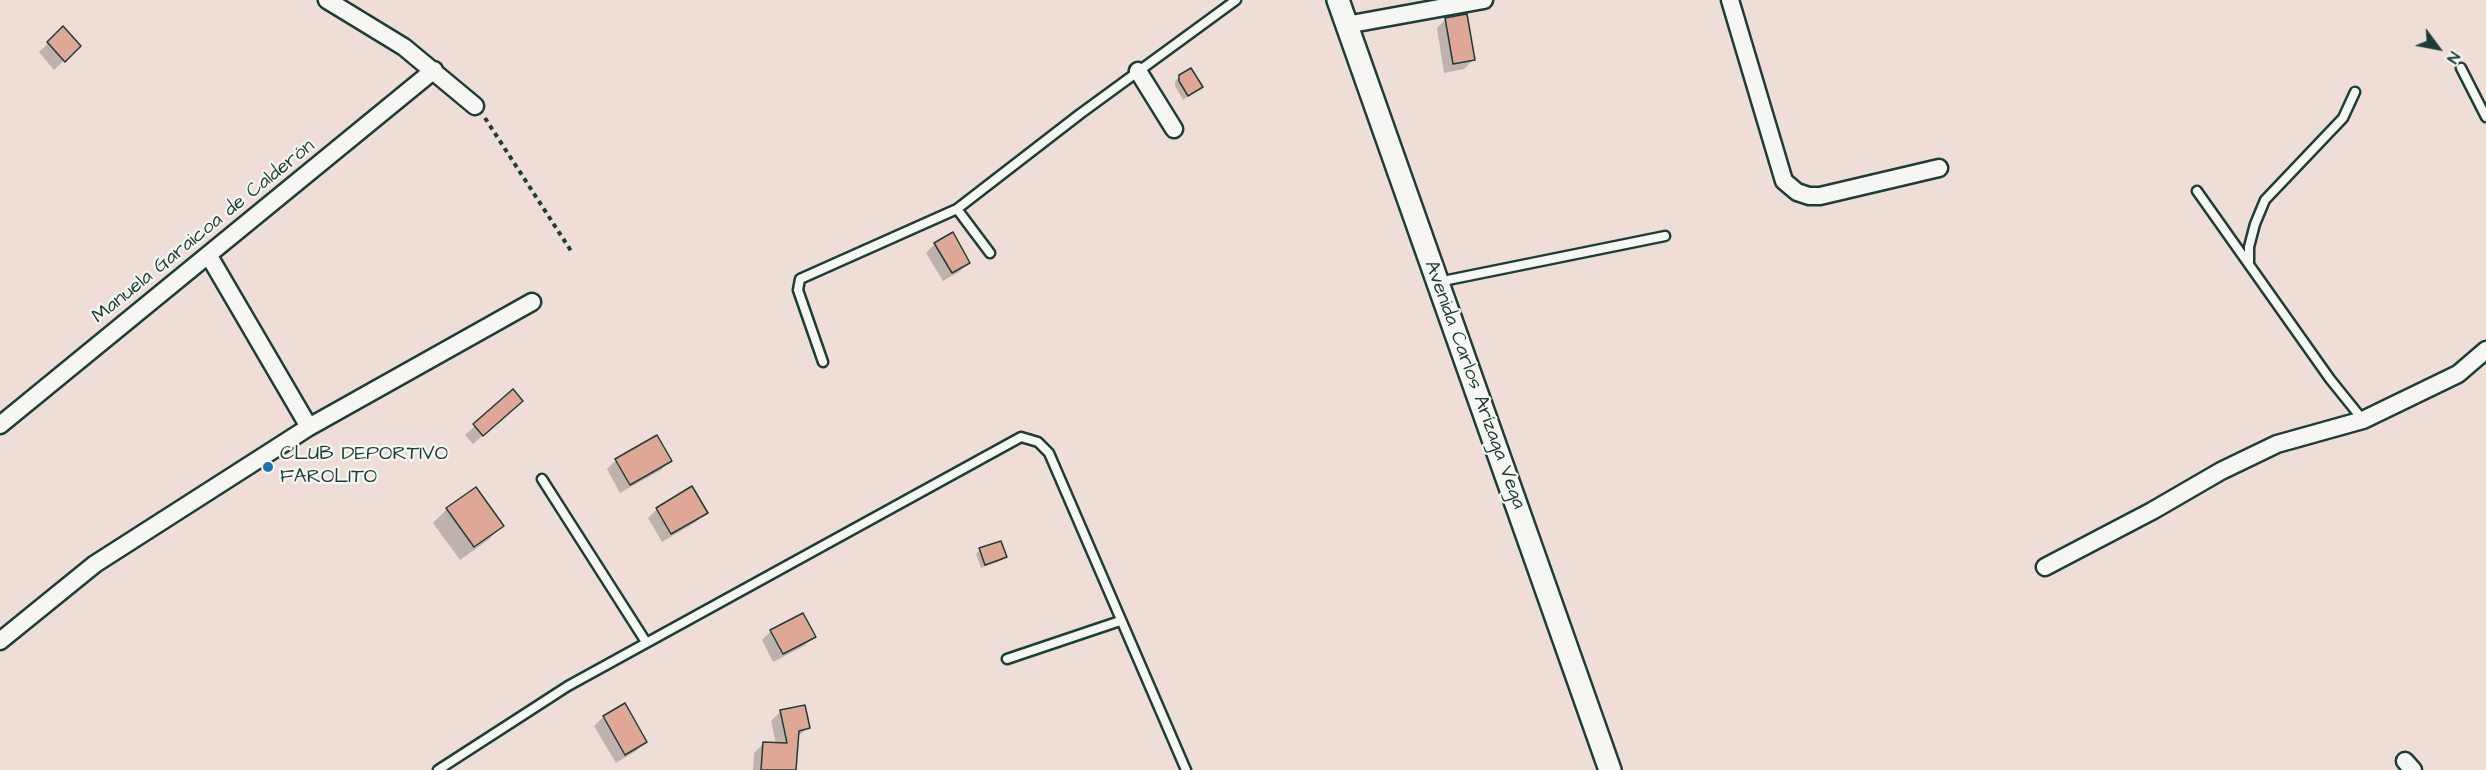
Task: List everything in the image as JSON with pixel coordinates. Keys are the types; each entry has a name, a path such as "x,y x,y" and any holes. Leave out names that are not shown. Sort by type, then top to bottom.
{"street":[{"path":"327,0 404,47 475,106"},
{"name":"Avenida Carlos Arízaga Vega","path":"1338,0 1610,770"},
{"path":"1346,25 1484,0"},
{"path":"1730,0 1784,181 1797,192 1809,196 1820,196 1940,168"},
{"name":"Manuela Garaicoa de Calderón","path":"0,425 434,70"},
{"path":"1138,71 1174,129"},
{"path":"209,256 309,427"},
{"path":"0,641 95,564 309,427 532,302"},
{"path":"2045,567 2152,511 2221,471 2277,444 2363,420 2458,374 2486,350"}],"lane":[{"path":"824,362 798,290 800,279 957,209 1138,71 1236,0"},
{"path":"2461,68 2486,117"},
{"path":"2249,262 2249,246 2265,200 2343,118 2355,92"},
{"path":"2197,190 2330,379 2363,420"},
{"path":"957,209 990,253"},
{"path":"1437,282 1665,236"},
{"path":"438,770 568,686 1021,437 1038,442 1049,453 1186,770"},
{"path":"542,479 646,642"},
{"path":"1007,660 1120,621"}],"path":[{"path":"475,106 489,122 573,254"}],"building":[{"path":"1467,14 1475,60 1453,64 1445,18"},
{"path":"63,26 81,46 65,62 47,42"},
{"path":"1191,68 1203,87 1188,96 1179,81 1179,75"},
{"path":"953,232 970,263 952,273 934,243"},
{"path":"513,389 523,401 483,436 473,424"},
{"path":"657,435 672,461 630,485 615,459"},
{"path":"692,486 708,513 671,534 656,508"},
{"path":"476,487 504,526 474,547 446,508"},
{"path":"1001,541 1007,557 985,565 979,548"},
{"path":"803,613 816,637 783,654 770,630"},
{"path":"625,703 647,742 625,755 603,716"},
{"path":"805,705 810,728 799,731 796,770 761,770 763,742 787,743 780,710"}],"place":[{"name":"CLUB DEPORTIVO FAROLITO","path":"268,467"}]}
